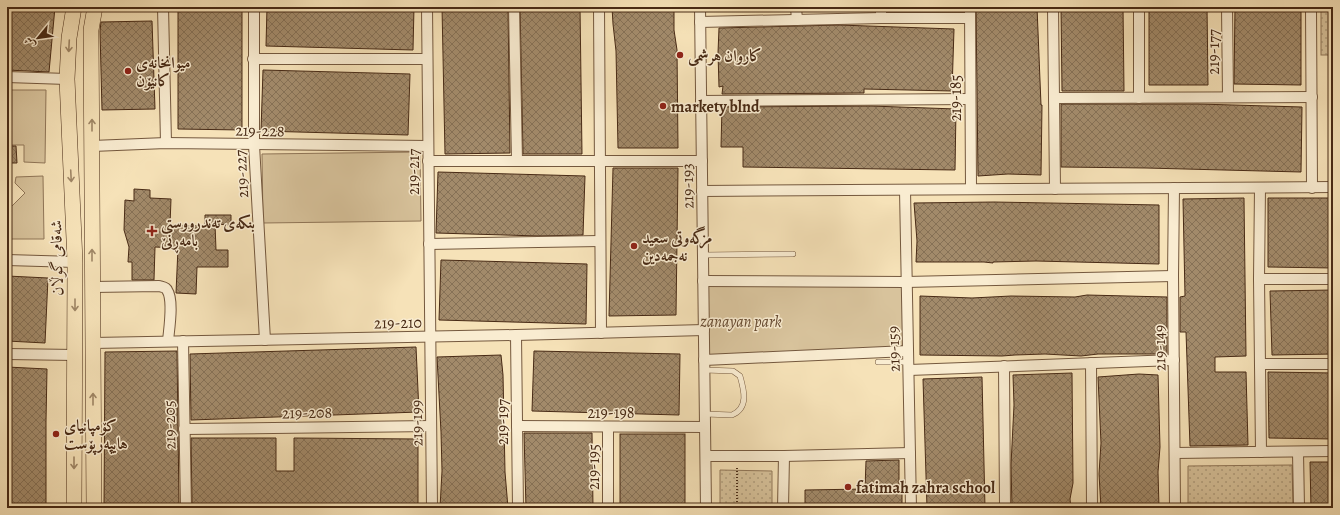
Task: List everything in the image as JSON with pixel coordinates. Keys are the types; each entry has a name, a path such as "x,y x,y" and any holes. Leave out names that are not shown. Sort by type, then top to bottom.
{"main road":[{"name":"شەقامی گوڵان","path":"74,7 69,38 67,79 75,262 74,508"},
{"path":"94,508 91,30 95,7"}],"street":[{"path":"163,7 166,143"},
{"name":"219-227","path":"254,7 254,145 264,340"},
{"name":"219-217","path":"427,7 430,337"},
{"path":"514,7 517,161"},
{"path":"599,7 601,333"},
{"name":"219-193","path":"700,7 706,508"},
{"path":"796,7 797,20"},
{"path":"881,7 881,18"},
{"name":"219-185","path":"970,7 971,190"},
{"path":"1053,7 1055,189"},
{"path":"1139,7 1139,98"},
{"name":"219-177","path":"1228,7 1228,98"},
{"path":"1311,7 1312,188"},
{"path":"700,22 881,18 970,18"},
{"path":"253,59 427,59"},
{"path":"7,77 67,79"},
{"path":"1054,98 1312,97"},
{"path":"701,101 970,99"},
{"name":"219-228","path":"92,146 166,143 428,146"},
{"path":"428,161 702,161"},
{"path":"702,191 1333,187"},
{"name":"219-149","path":"1174,188 1173,276 1175,508"},
{"path":"1260,188 1259,279 1261,452"},
{"name":"219-159","path":"905,190 911,508"},
{"path":"428,244 600,242"},
{"path":"7,260 75,262"},
{"path":"703,281 906,282 1173,276"},
{"path":"1259,279 1333,279"},
{"path":"93,287 159,286 165,288 170,299 168,341"},
{"name":"219-210","path":"93,343 704,330"},
{"name":"219-197","path":"516,335 518,508"},
{"name":"219-199","path":"430,337 432,508"},
{"name":"219-205","path":"183,342 186,508"},
{"path":"705,365 908,351"},
{"path":"7,354 75,355"},
{"path":"909,366 1004,366 1174,360"},
{"path":"1091,363 1092,508"},
{"path":"1260,364 1333,364"},
{"path":"1004,366 1005,508"},
{"name":"219-208","path":"184,429 431,426"},
{"name":"219-198","path":"517,426 705,427"},
{"name":"219-195","path":"608,427 608,508"},
{"path":"1175,453 1333,451"},
{"path":"1298,452 1299,508"},
{"path":"706,456 910,453"},
{"path":"783,508 784,456"}],"lane":[{"path":"704,255 793,254"},
{"path":"878,362 909,366"},
{"path":"705,365 733,370 740,376 744,392 744,402 741,409 732,415 705,414"}],"path":[{"path":"737,456 737,508"}],"green space":[{"path":"1321,7 1333,7 1333,55 1321,55"},
{"path":"7,90 46,90 45,163 24,162 24,145 7,145"},
{"path":"420,152 421,221 263,223 262,154"},
{"path":"43,176 44,239 7,239 7,211 25,193 15,183 16,177"},
{"name":"zanayan park","path":"703,284 903,287 904,346 704,360"},
{"path":"1292,465 1293,508 1188,508 1188,466"},
{"path":"720,470 772,471 772,508 720,508"}],"building":[{"path":"7,7 55,7 49,72 7,70"},
{"path":"178,7 242,7 242,130 178,129"},
{"path":"267,7 414,7 413,50 266,46"},
{"path":"442,7 508,7 510,153 445,154"},
{"path":"520,7 580,7 582,154 523,154"},
{"path":"612,7 674,7 674,30 677,50 678,148 618,148 616,51"},
{"path":"976,7 1037,7 1042,105 1041,175 1008,174 978,176"},
{"path":"1061,7 1123,7 1124,91 1062,91"},
{"path":"1149,7 1207,7 1208,85 1149,85"},
{"path":"1235,7 1301,7 1301,85 1234,84"},
{"path":"152,21 155,109 102,110 101,22"},
{"path":"839,25 954,29 952,91 864,89 864,93 722,94 723,86 719,87 719,28"},
{"path":"263,70 410,74 408,135 261,131"},
{"path":"1061,104 1198,104 1302,107 1301,172 1061,167"},
{"path":"871,106 956,109 955,170 743,167 743,147 721,147 722,107"},
{"path":"7,146 16,146 17,163 7,163"},
{"path":"613,168 678,168 676,315 609,316"},
{"path":"438,172 585,176 583,235 539,236 436,233"},
{"path":"134,189 150,190 150,198 171,199 170,225 205,226 205,215 231,215 231,225 215,224 216,250 228,250 228,267 197,267 196,294 176,293 178,248 155,247 154,280 132,280 132,262 128,262 129,247 124,230 125,200 134,201"},
{"path":"1244,198 1246,356 1215,357 1215,372 1246,372 1248,445 1190,446 1186,332 1180,332 1180,297 1185,296 1183,199"},
{"path":"1268,198 1333,198 1333,268 1268,267"},
{"path":"994,202 1159,205 1159,264 1036,261 993,263 916,262 917,241 914,203"},
{"path":"441,260 587,264 586,324 439,320"},
{"path":"7,276 48,278 45,343 7,341"},
{"path":"1333,290 1333,354 1272,355 1270,291"},
{"path":"1087,295 1167,297 1167,354 1098,354 1081,356 1045,354 1002,356 920,355 920,296 972,298 1011,296 1075,297"},
{"path":"416,347 419,412 191,420 190,354"},
{"path":"177,351 179,504 177,504 177,508 104,508 105,352"},
{"path":"534,351 680,354 679,415 532,411"},
{"path":"501,355 503,375 505,472 508,508 440,508 442,471 437,357"},
{"path":"7,367 47,369 46,508 7,508"},
{"path":"1268,372 1333,373 1333,439 1269,438"},
{"path":"1072,373 1073,483 1070,499 1071,508 1012,508 1011,465 1014,405 1013,375"},
{"path":"1139,374 1158,375 1160,447 1158,472 1159,508 1101,508 1099,474 1101,443 1098,377"},
{"path":"982,377 985,508 927,508 923,379"},
{"path":"524,433 592,433 593,508 526,508"},
{"path":"620,434 685,434 685,508 620,508"},
{"path":"191,438 276,438 276,471 294,471 294,438 418,439 418,504 192,504"},
{"path":"899,460 899,488 902,488 902,508 805,508 805,490 865,489 866,461"},
{"path":"1310,462 1333,462 1333,508 1311,508"}],"place":[{"name":"كاروان هرشمی","path":"680,55"},
{"name":"میوانخانەی کانیۆن","path":"128,71"},
{"name":"markety blnd","path":"663,106"},
{"name":"بنکەی تەندرووستی بامەڕنێ","path":"152,231"},
{"name":"مزگەوتی سعید نەجمەدین","path":"634,246"},
{"name":"کۆمپانیای هایپەرپۆست","path":"56,434"},
{"name":"fatimah zahra school","path":"848,487"}]}
